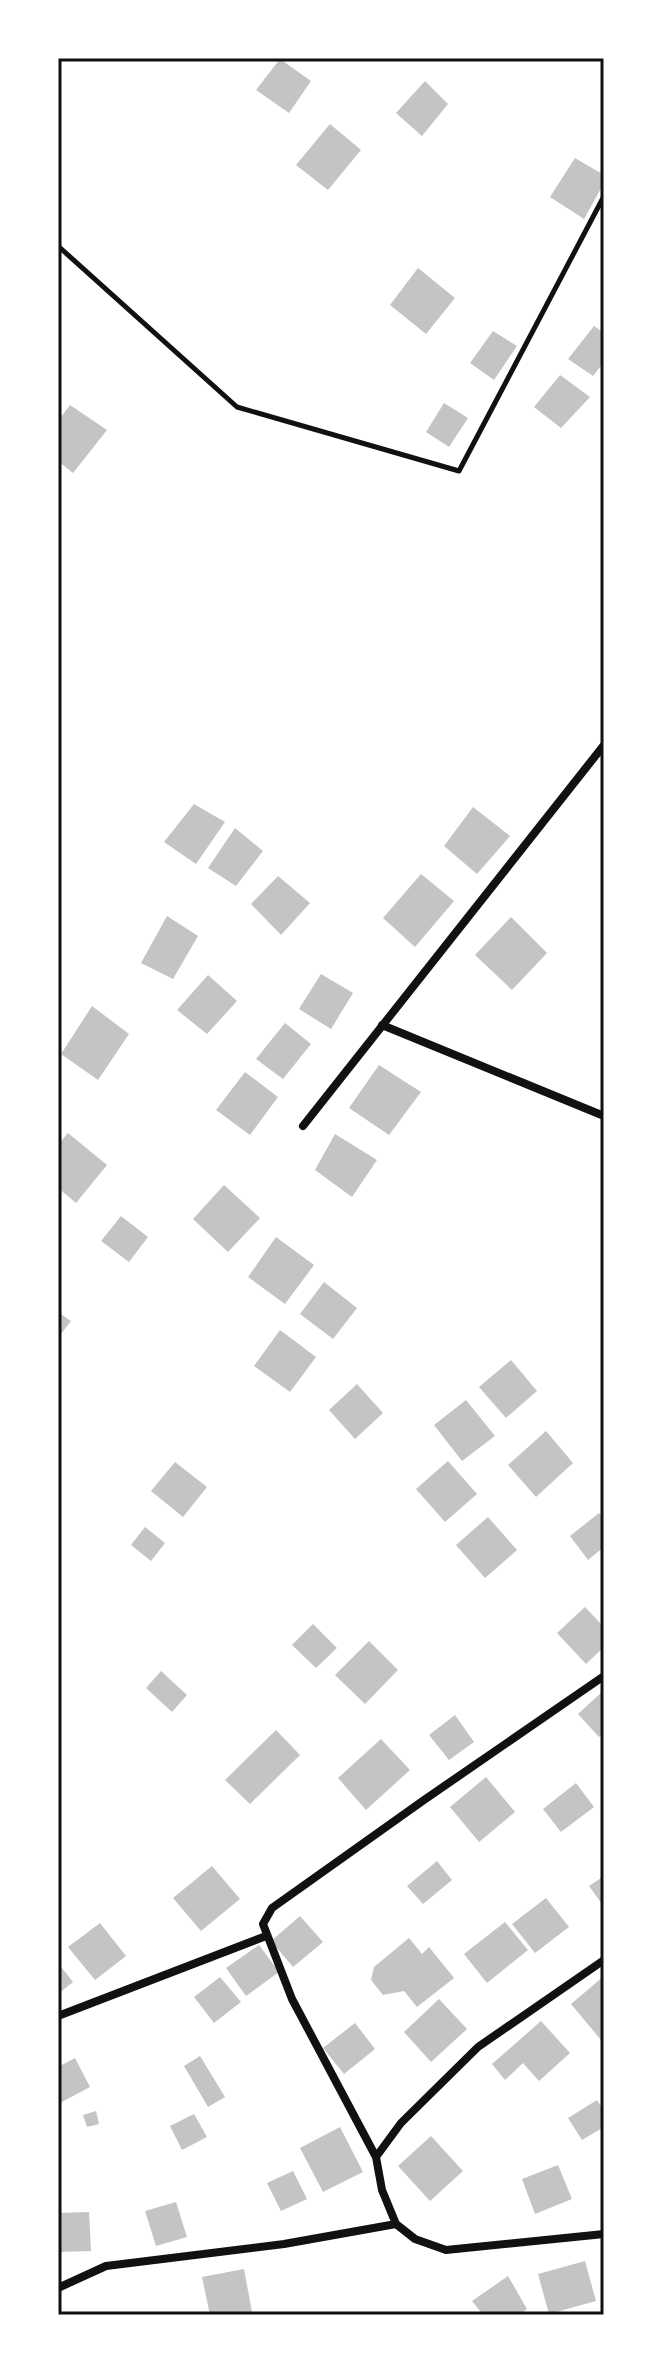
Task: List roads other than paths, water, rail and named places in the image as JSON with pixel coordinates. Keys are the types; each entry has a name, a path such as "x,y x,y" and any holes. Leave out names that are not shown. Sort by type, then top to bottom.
{"street":[{"path":"303,1126 604,745"},
{"path":"382,1025 604,1116"},
{"path":"604,1676 272,1908 263,1924 292,1999 376,2157 382,2190 396,2224 415,2239 446,2250 604,2234"},
{"path":"58,2016 266,1936"},
{"path":"376,2157 401,2123 478,2047 604,1960"},
{"path":"58,2288 106,2266 284,2244 396,2224"}]}
